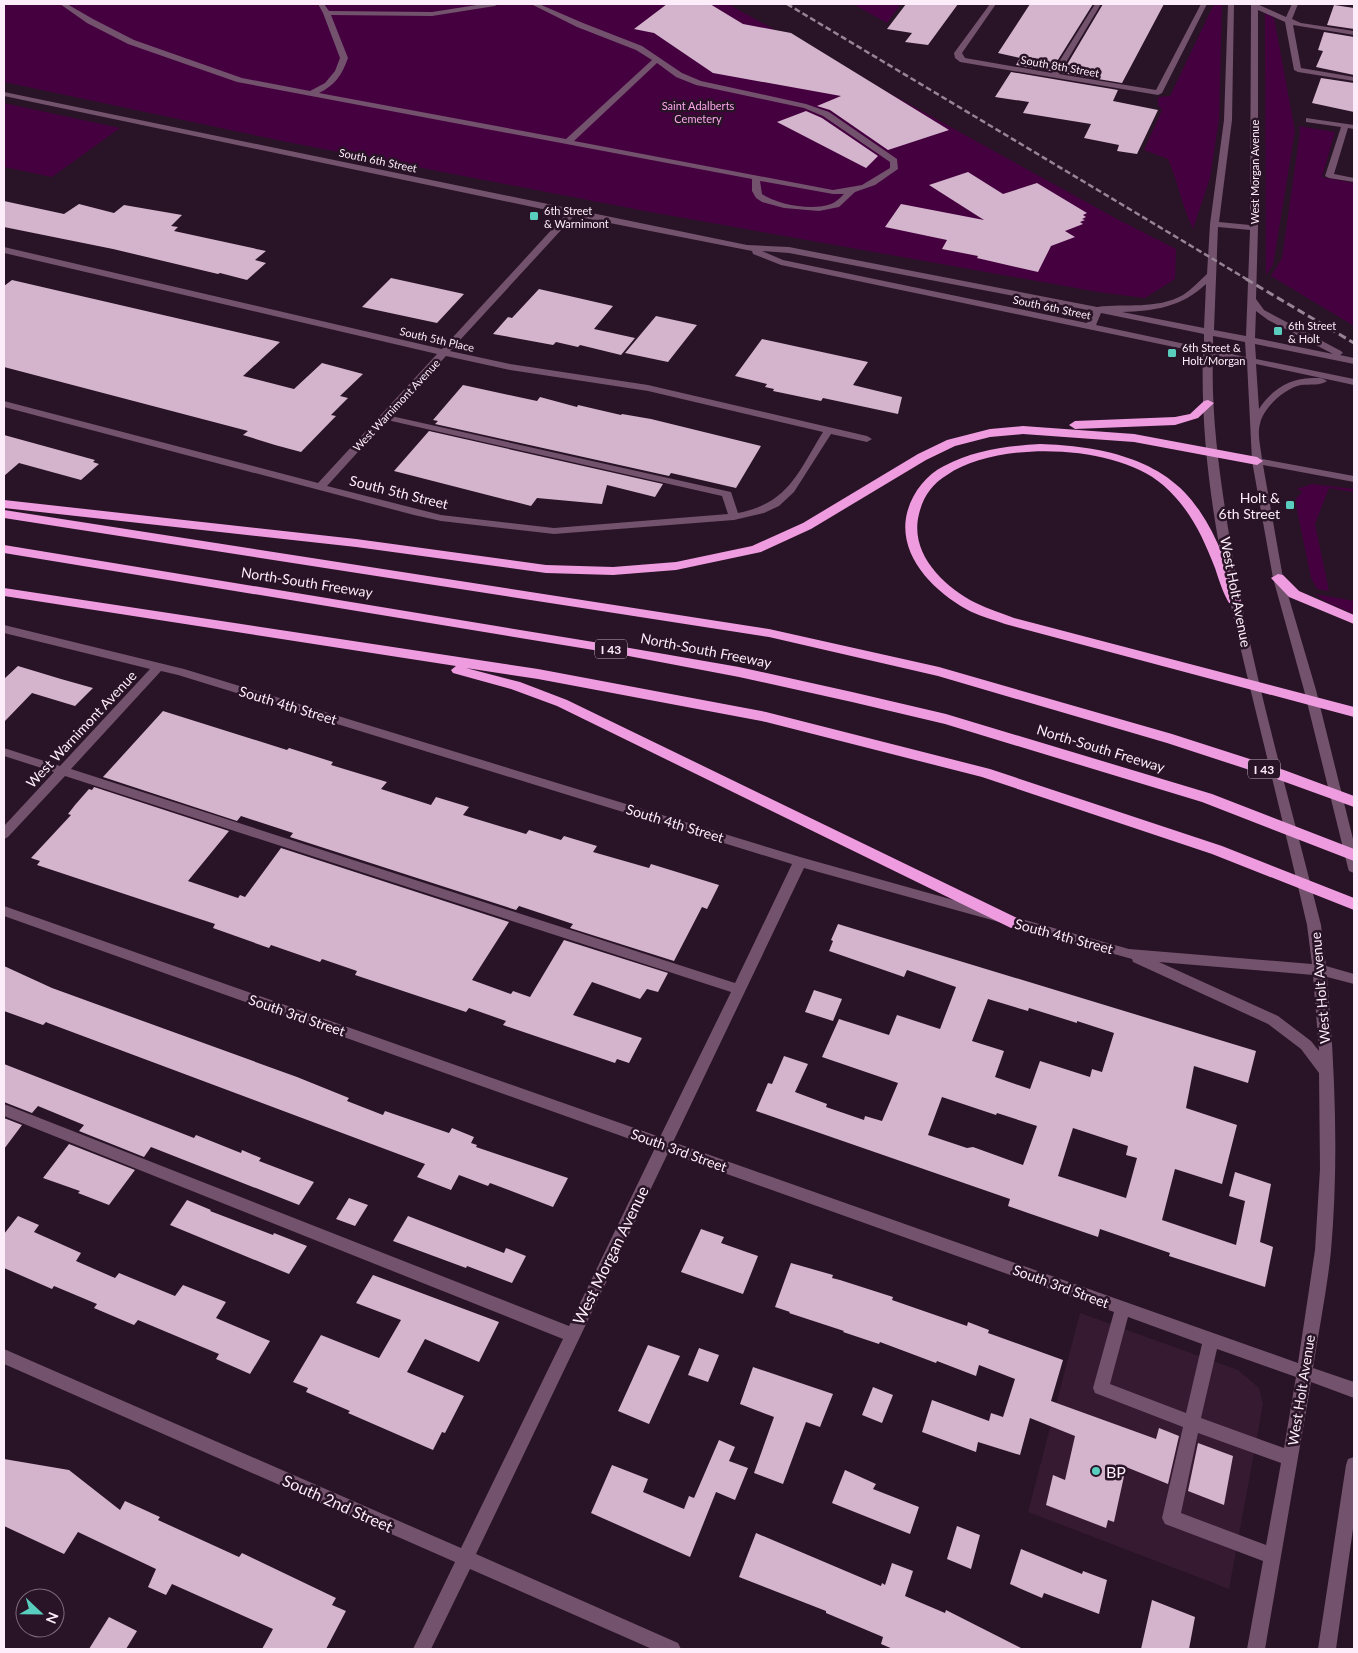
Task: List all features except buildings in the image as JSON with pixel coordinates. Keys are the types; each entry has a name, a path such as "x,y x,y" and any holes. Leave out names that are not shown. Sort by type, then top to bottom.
{"highway":[{"path":"4,504 356,544 546,569 613,570 676,566 756,549 807,526 922,457 951,443 990,433 1051,427 1175,421 1194,416 1208,403"},
{"path":"1023,430 1134,438 1257,460"},
{"path":"1234,600 1199,520 1186,500 1165,481 1142,468 1117,458 1077,450 1038,446 978,456 948,468 928,485 915,503 910,529 916,553 937,580 950,592 972,607 1010,621 1354,712"},
{"name":"North-South Freeway","path":"4,514 768,633 938,672 1172,739 1279,774 1354,802"},
{"name":"North-South Freeway","path":"4,549 618,650 739,672 946,719 1059,752 1207,798 1354,855"},
{"path":"1278,578 1294,594 1354,620"},
{"path":"4,592 538,674 766,717 985,773 1217,850 1354,904"},
{"path":"366,647 515,685 562,703 1011,922"}],"street":[{"path":"63,4 90,21 132,42 184,62 240,80 310,94 833,192 851,192 876,183 894,169 894,161 826,114 806,106 700,83 679,75 639,48 580,25 534,4"},
{"path":"310,94 328,85 339,72 344,58 327,13 321,4"},
{"path":"327,13 432,14 495,4"},
{"name":"South 8th Street","path":"993,4 958,53 960,58 967,61 1158,94 1204,4"},
{"path":"1054,76 1098,4"},
{"name":"West Morgan Avenue","path":"1209,332 1214,224 1228,120 1232,4"},
{"path":"1295,4 1288,20 1298,70 1354,79"},
{"path":"1254,5 1299,25 1354,33"},
{"name":"West Morgan Avenue","path":"1250,340 1253,301 1254,228 1254,5"},
{"path":"568,142 656,60"},
{"name":"South 6th Street","path":"4,94 747,248 789,250 1354,360"},
{"path":"1309,120 1354,128"},
{"path":"1345,126 1330,176 1354,180"},
{"path":"756,177 754,187 759,196 768,201 808,209 836,205 851,192"},
{"name":"West Warnimont Avenue","path":"320,487 572,213"},
{"path":"1214,224 1254,228"},
{"name":"South 6th Street","path":"747,248 781,262 1351,382"},
{"name":"South 5th Place","path":"4,250 510,367 648,388 867,439"},
{"path":"1090,327 1099,309 1142,309 1165,304 1186,297 1211,275"},
{"path":"1253,301 1261,312 1271,318 1354,360"},
{"name":"West Holt Avenue","path":"1209,332 1208,403 1211,452 1234,600 1314,925 1320,970 1326,1071 1327,1174 1323,1251 1290,1458 1256,1649"},
{"path":"1250,340 1257,460 1278,578 1310,690 1354,868"},
{"path":"1254,425 1269,400 1278,390 1306,381 1351,382"},
{"name":"South 5th Street","path":"4,404 441,518 554,531 734,516 756,512 775,504 790,491 828,431"},
{"path":"384,417 727,494 734,516"},
{"path":"1257,460 1354,479"},
{"name":"South 4th Street","path":"4,629 159,666 800,862 1129,954 1320,970 1354,979"},
{"name":"West Warnimont Avenue","path":"4,834 159,666"},
{"path":"4,752 61,772 738,989"},
{"name":"West Morgan Avenue","path":"422,1649 800,862"},
{"name":"South 3rd Street","path":"4,911 1354,1390"},
{"path":"1129,954 1274,1020 1306,1045 1326,1071"},
{"path":"4,1110 572,1335"},
{"path":"1123,1308 1101,1388 1290,1458"},
{"path":"1211,1339 1171,1518 1273,1556"},
{"name":"South 2nd Street","path":"4,1356 672,1649"},
{"path":"1327,1649 1354,1465"}],"shaded area":[{"path":"1080,1313 1238,1370 1259,1388 1263,1404 1229,1589 1028,1512"}],"green space":[{"name":"Saint Adalberts Cemetery","path":"4,4 728,4 1117,219 1176,249 1175,279 1145,298 1098,292 650,212 282,141 4,82"},
{"path":"853,4 901,4 887,23"},
{"path":"1214,4 1222,4 1219,119 1210,178 1193,229 1168,159 1144,150 1162,110 1158,105 1158,97 1170,96"},
{"path":"1265,13 1274,18 1295,131 1273,265 1266,275"},
{"path":"4,103 120,128 52,177 4,167"},
{"path":"1299,126 1335,132 1322,177 1354,183 1354,326 1271,276 1282,258 1300,132"},
{"path":"1312,484 1354,489 1354,492 1329,488 1315,524 1329,591 1317,589 1311,578 1296,505 1296,499 1302,492 1297,489"},
{"path":"1315,594 1354,601 1354,614 1328,603"}],"railway":[{"path":"787,4 1248,280"},
{"path":"1246,279 1354,343"}],"place":[{"name":"6th Street & Warnimont","path":"534,216"},
{"name":"6th Street & Holt","path":"1278,331"},
{"name":"6th Street & Holt/Morgan","path":"1172,353"},
{"name":"Holt & 6th Street","path":"1290,505"},
{"name":"BP","path":"1096,1471"}]}
